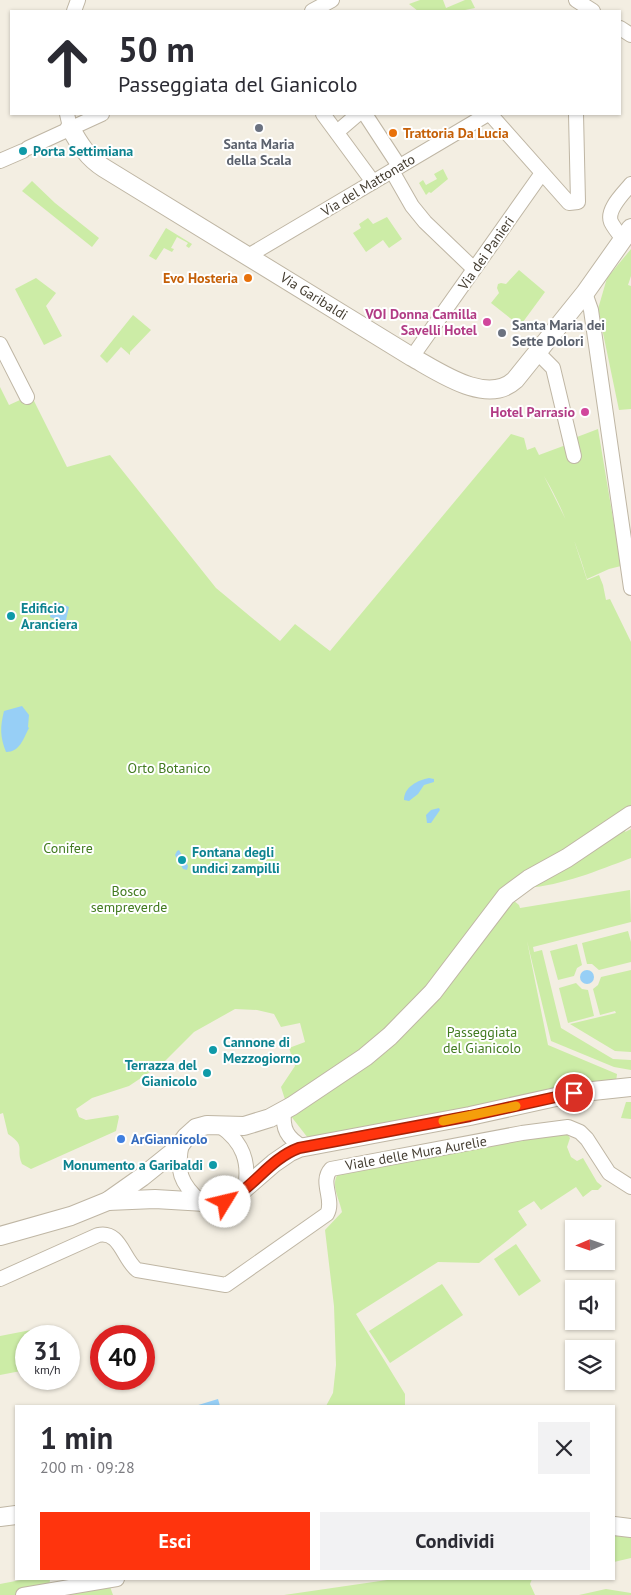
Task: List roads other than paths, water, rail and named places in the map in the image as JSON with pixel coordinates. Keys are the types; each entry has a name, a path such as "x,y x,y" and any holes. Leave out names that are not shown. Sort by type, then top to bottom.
{"street":[{"path":"314,10 332,0"},
{"path":"0,161 25,149 69,121 97,115"},
{"path":"324,115 373,182"},
{"path":"337,132 357,115"},
{"path":"366,115 395,168 412,206 425,222 474,269"},
{"name":"Via del Mattonato","path":"248,256 487,115"},
{"path":"490,115 569,202 578,202 576,115"},
{"name":"Via Garibaldi","path":"69,121 83,150 98,165 412,357 455,381 472,387 496,389 510,385 585,293 627,234"},
{"name":"Via dei Panieri","path":"412,357 542,173"},
{"path":"627,234 612,223 611,214 615,205 631,184"},
{"path":"585,293 592,310 631,588"},
{"path":"0,344 26,397"},
{"path":"537,352 553,368 574,456"},
{"path":"0,1236 71,1216 108,1201 142,1177 182,1143 196,1128 208,1125 236,1126 253,1124 270,1118 369,1054 395,1032 433,992 512,890 567,858 631,815"},
{"path":"108,1201 155,1199 217,1204 225,1202 245,1188 274,1162 290,1152 303,1147 470,1116 579,1092 631,1087"},
{"path":"284,1110 283,1122 286,1133 303,1147"},
{"path":"220,1126 235,1138 242,1148 247,1167 245,1188"},
{"name":"Viale delle Mura Aurelie","path":"0,1280 98,1234 104,1234 116,1239 137,1270 226,1285 327,1214 330,1205 327,1176 331,1169 522,1133 568,1127 580,1132 587,1139 609,1173 631,1187"},
{"path":"182,1143 179,1160 180,1176 188,1189 201,1202"},
{"path":"0,1517 15,1515"},
{"path":"615,1526 631,1528"},
{"path":"24,1595 112,1580"}],"water":[{"path":"57,602 69,607 66,620 63,622 50,617 53,605"},
{"path":"22,706 29,715 29,728 18,747 15,750 6,752 1,732 4,711"},
{"path":"434,779 434,782 424,785 418,794 409,801 404,800 406,791 412,785 420,780"},
{"path":"439,808 440,810 431,823 427,823 426,815 431,810"},
{"name":"Fontana degli undici zampilli","path":"179,850 188,866 187,870 183,869 175,855"},
{"path":"587,970 592,972 594,977 592,982 587,984 582,982 580,977 582,972"},
{"path":"218,1399 220,1405 198,1405"}],"place":[{"name":"Santa Maria della Scala","path":"259,128"},
{"name":"Trattoria Da Lucia","path":"393,133"},
{"name":"Porta Settimiana","path":"23,151"},
{"name":"Evo Hosteria","path":"248,278"},
{"name":"VOI Donna Camilla Savelli Hotel","path":"487,322"},
{"name":"Santa Maria dei Sette Dolori","path":"502,333"},
{"name":"Hotel Parrasio","path":"585,412"},
{"name":"Edificio Aranciera","path":"11,616"},
{"name":"Fontana degli undici zampilli","path":"182,860"},
{"name":"Cannone di Mezzogiorno","path":"213,1050"},
{"name":"Terrazza del Gianicolo","path":"207,1073"},
{"name":"ArGiannicolo","path":"121,1139"},
{"name":"Monumento a Garibaldi","path":"213,1165"}],"park label":[{"name":"Orto Botanico","path":"169,768"},
{"name":"Conifere","path":"68,848"},
{"name":"Bosco sempreverde","path":"129,900"},
{"name":"Passeggiata del Gianicolo","path":"482,1040"}]}
